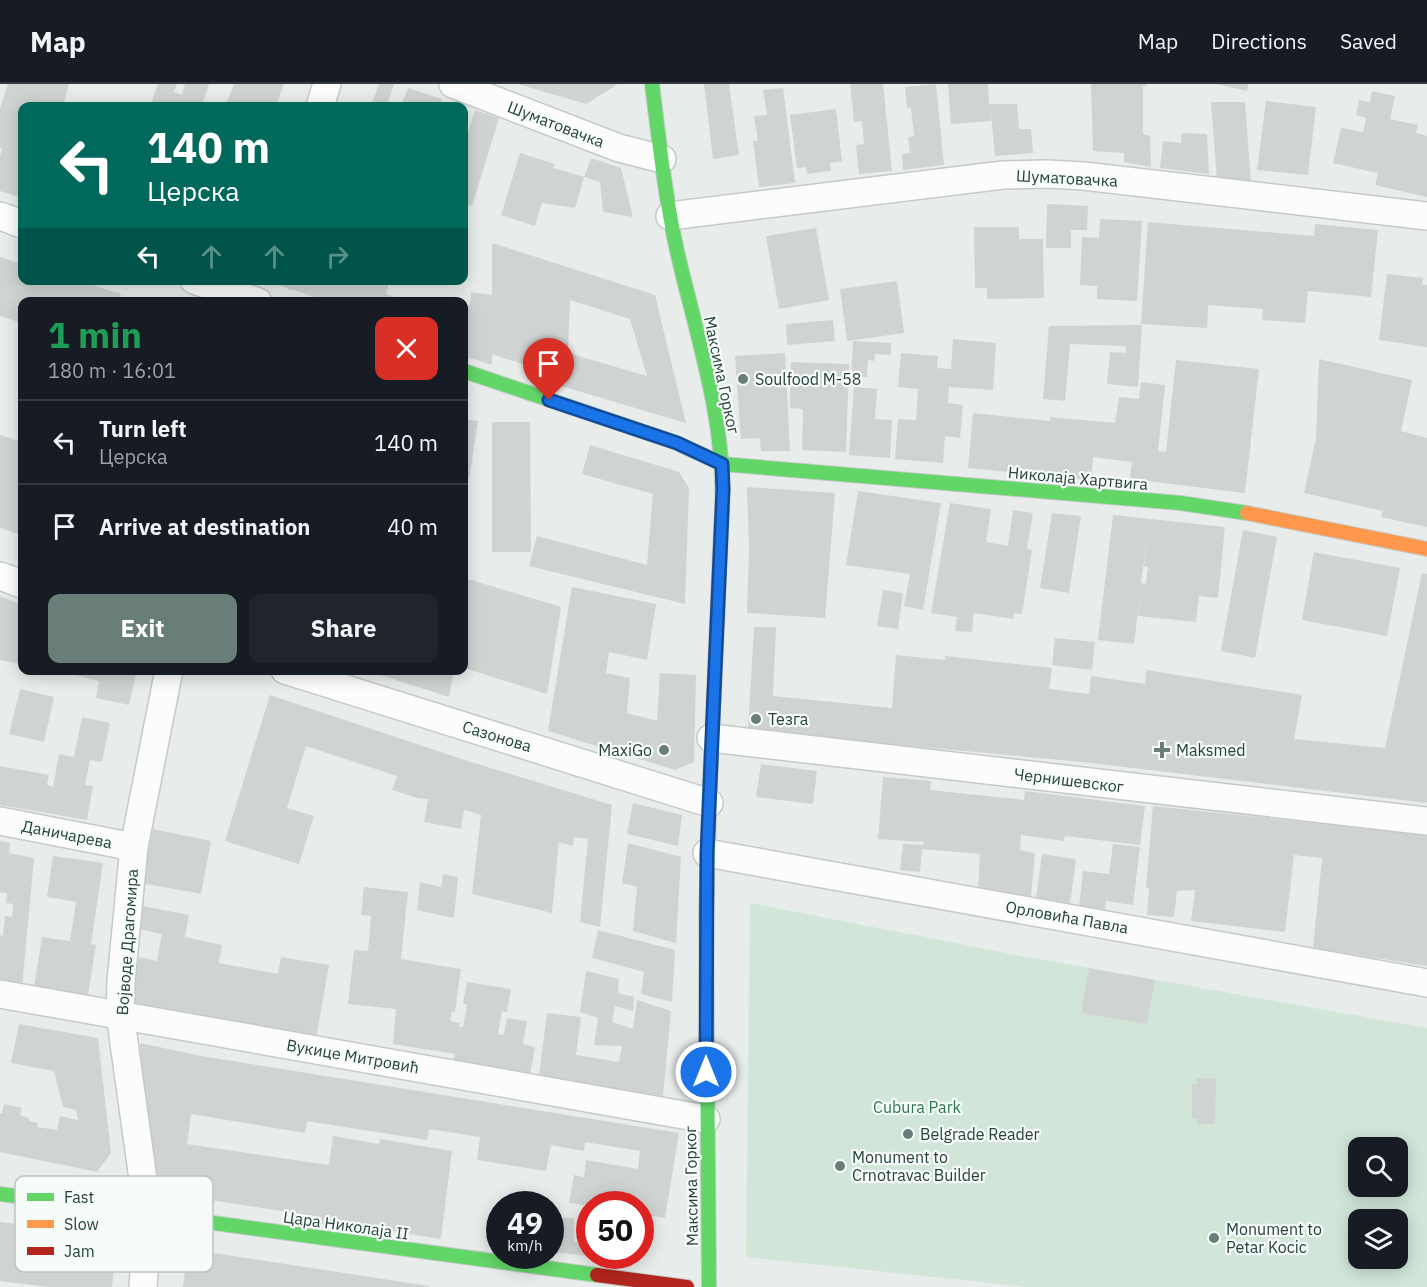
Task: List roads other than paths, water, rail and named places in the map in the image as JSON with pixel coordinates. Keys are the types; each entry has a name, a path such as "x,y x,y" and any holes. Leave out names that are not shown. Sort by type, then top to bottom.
{"main road":[{"name":"Максима Горког","path":"652,84 670,216 717,424 722,464 723,489 707,853 706,1119 709,1287"},
{"path":"468,372 677,443 722,464"},
{"name":"Николаја Хартвига","path":"722,464 1230,509 1427,549"},
{"name":"Цара Николаја II","path":"0,1194 15,1196"},
{"name":"Цара Николаја II","path":"213,1224 687,1287"}],"street":[{"path":"321,102 327,84"},
{"name":"Шуматовачка","path":"453,84 620,148 662,159"},
{"name":"Шуматовачка","path":"670,216 1002,175 1046,174 1084,176 1427,216"},
{"path":"0,216 18,223"},
{"path":"209,285 245,297"},
{"path":"0,576 18,583"},
{"name":"Војводе Драгомира","path":"143,1176 120,1014 121,981 134,848 168,675"},
{"name":"Сазонова","path":"301,675 709,803"},
{"name":"Чернишевског","path":"711,738 1427,821"},
{"name":"Даничарева","path":"0,821 134,848"},
{"name":"Орловића Павла","path":"707,853 1427,983"},
{"name":"Вукице Митровић","path":"0,993 706,1119"},
{"name":"Војводе Драгомира","path":"143,1287 144,1272"}],"place":[{"name":"Soulfood M-58","path":"743,379"},
{"name":"Тезга","path":"756,719"},
{"name":"MaxiGo","path":"664,750"},
{"name":"Maksmed","path":"1162,750"},
{"name":"Belgrade Reader","path":"908,1134"},
{"name":"Monument to Crnotravac Builder","path":"840,1166"},
{"name":"Monument to Petar Kocic","path":"1214,1238"}],"park label":[{"name":"Cubura Park","path":"917,1107"}]}
